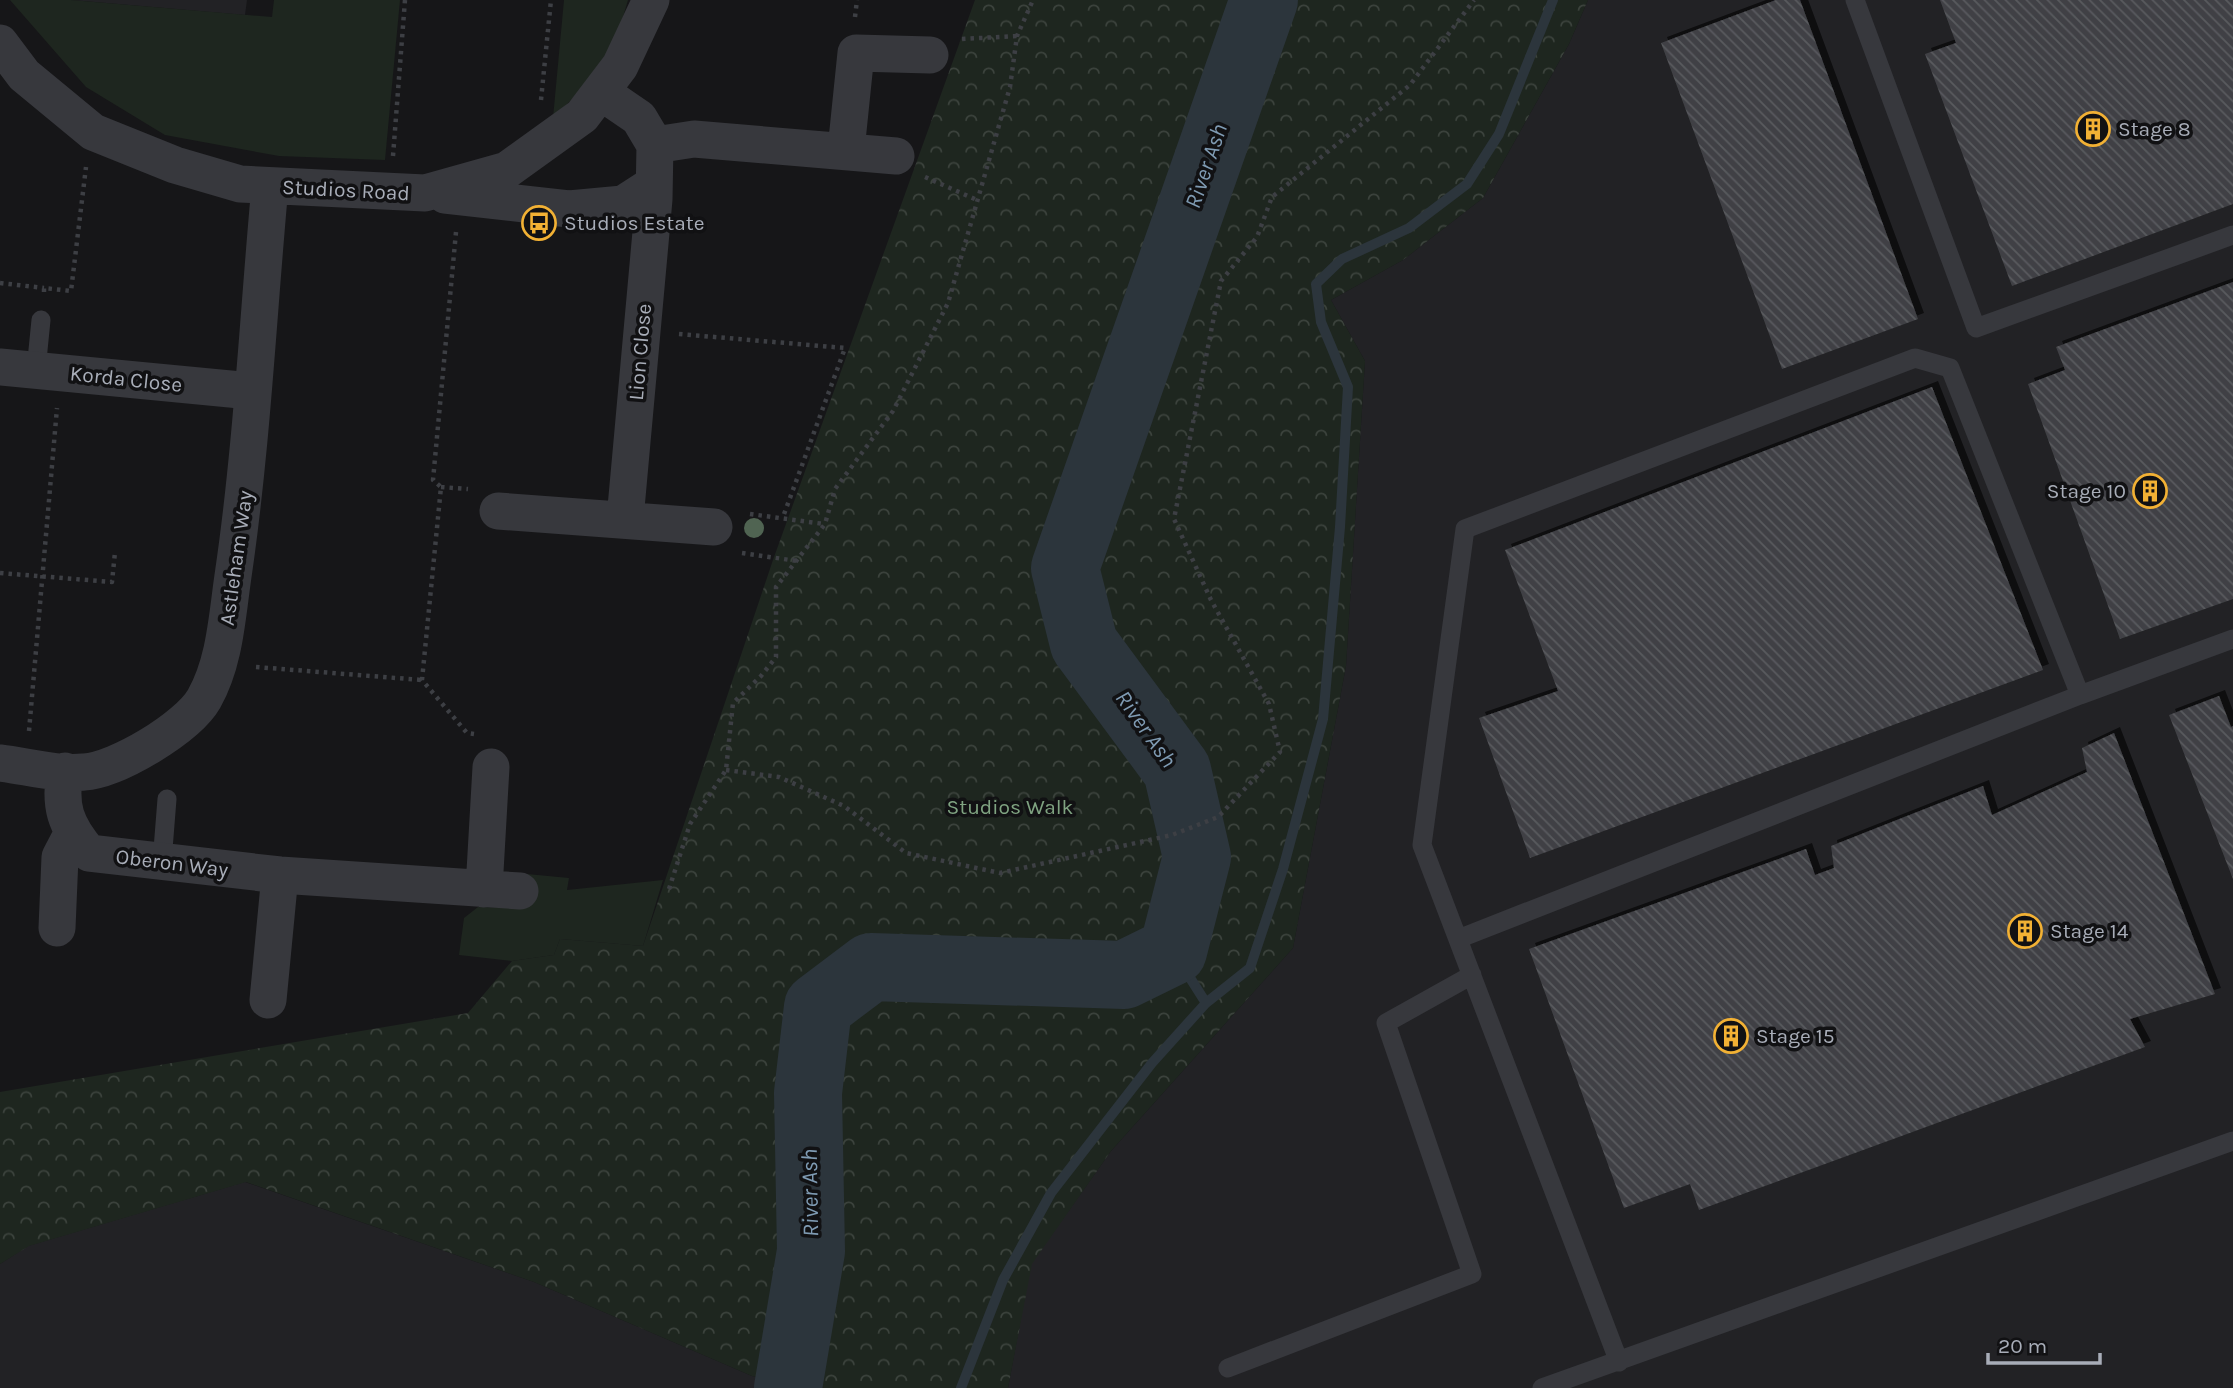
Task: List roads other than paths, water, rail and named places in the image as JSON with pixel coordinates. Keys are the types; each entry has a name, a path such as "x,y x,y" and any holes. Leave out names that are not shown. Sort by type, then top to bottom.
{"street":[{"name":"Studios Road","path":"0,43 24,75 93,132 175,165 240,184 425,194 507,170 582,116 620,66 651,0"},
{"path":"846,150 856,53 930,55"},
{"path":"601,92 639,118 655,145 694,139 896,156"},
{"name":"Lion Close","path":"625,519 654,184 655,145"},
{"path":"425,194 569,209 623,204 654,184"},
{"name":"Astleham Way","path":"13,765 84,773 115,765 168,734 203,701 218,664 247,485 251,391 270,186"},
{"name":"Korda Close","path":"0,367 251,391"},
{"path":"498,511 721,527"},
{"path":"484,889 491,767"},
{"path":"57,928 60,857 72,834 60,798 65,771"},
{"name":"Oberon Way","path":"72,834 89,853 280,875 520,891"},
{"path":"268,1000 280,875"}],"lane":[{"path":"1855,0 1976,328 2233,235"},
{"path":"41,320 48,372"},
{"path":"1619,1362 1422,845 1465,529 1915,358 1950,368 2080,695"},
{"path":"1458,939 2080,695 2233,639"},
{"path":"162,862 167,799"},
{"path":"1228,1368 1472,1274 1386,1023 1472,975"},
{"path":"1542,1388 2233,1141"}],"waterway":[{"name":"River Ash","path":"788,1388 811,1251 808,1093 818,1007 871,967 1124,975 1173,951 1197,857 1177,770 1084,644 1065,568 1264,0"},
{"path":"961,1388 1003,1280 1051,1193 1152,1063 1206,1003 1250,968 1283,869 1323,719 1340,527 1348,387 1321,322 1316,284 1342,259 1409,228 1467,184 1499,134 1553,0"},
{"path":"1173,951 1206,1003"}],"place":[{"name":"Stage 8","path":"2093,129"},
{"name":"Studios Estate","path":"539,223"},
{"name":"Stage 10","path":"2150,491"},
{"name":"Stage 14","path":"2025,931"},
{"name":"Stage 15","path":"1731,1036"}],"park label":[{"name":"Studios Walk","path":"1010,807"}]}
